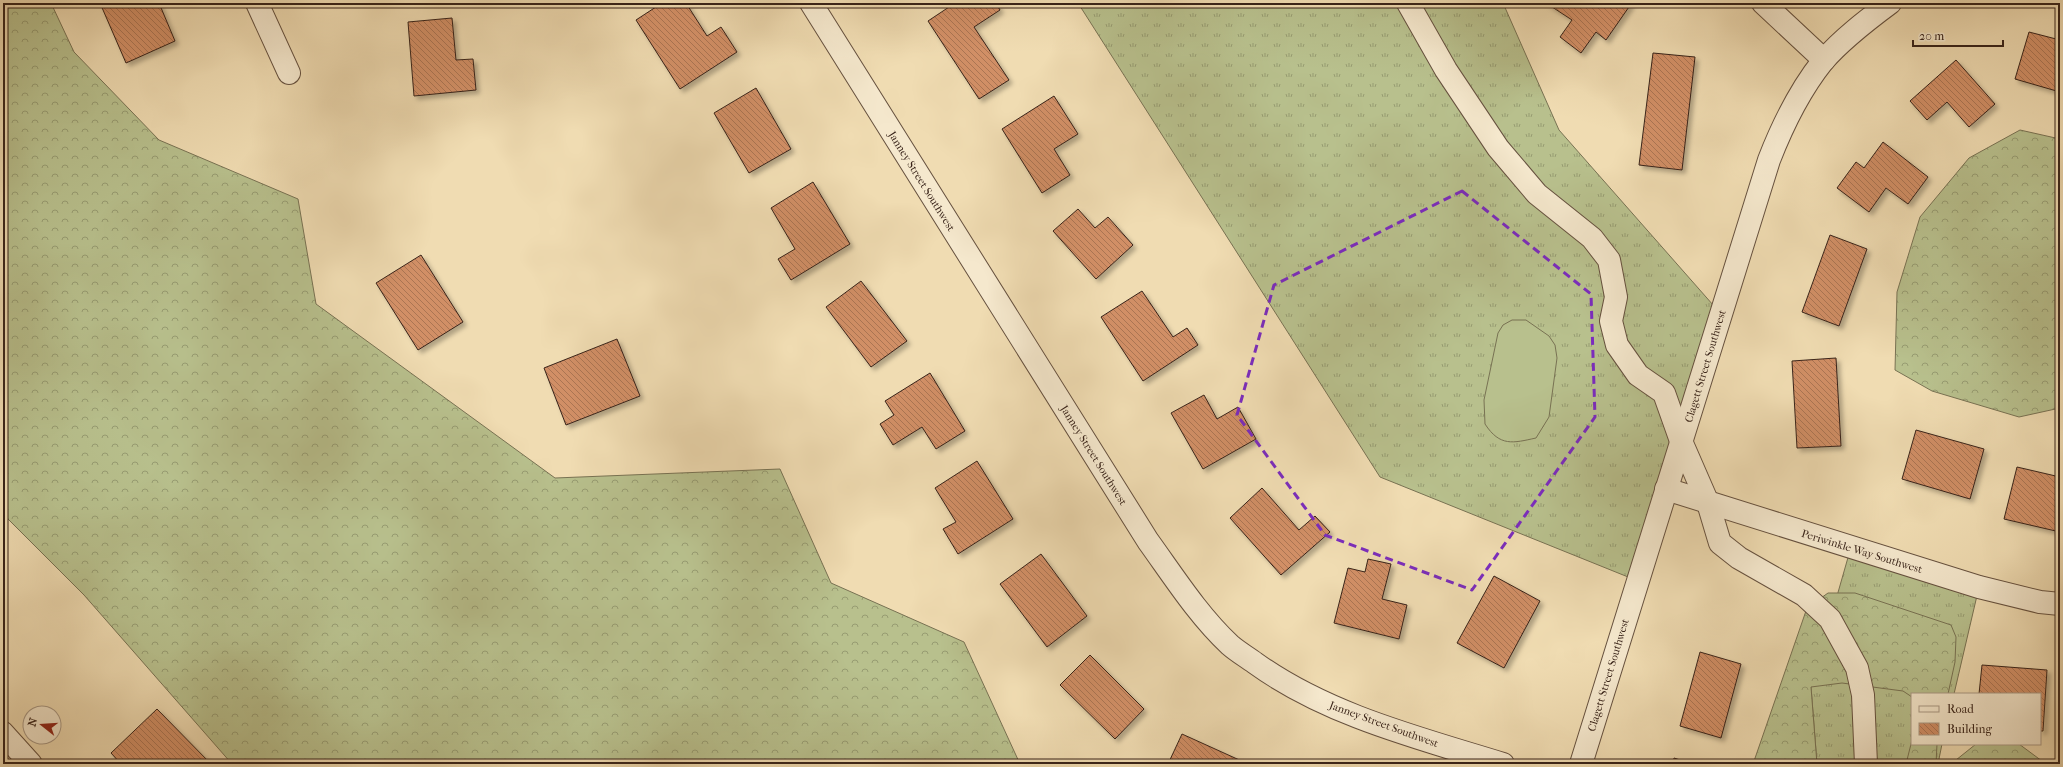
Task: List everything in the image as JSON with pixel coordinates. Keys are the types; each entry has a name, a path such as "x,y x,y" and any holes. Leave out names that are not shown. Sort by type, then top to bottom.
{"street":[{"path":"257,3 289,73"},
{"name":"Janney Street Southwest","path":"811,3 1144,535 1199,611 1231,646 1277,679 1340,710 1404,733 1503,764"},
{"path":"1408,3 1446,70 1498,148 1537,194 1592,238 1609,260 1616,297 1611,321 1617,345 1638,375 1664,393 1681,441 1708,503 1720,544 1739,558 1804,595 1830,620 1857,668 1863,695 1866,764"},
{"path":"1763,3 1824,60"},
{"name":"Clagett Street Southwest","path":"1580,764 1769,160 1783,124 1806,85 1824,60 1864,23 1890,3"},
{"name":"Periwinkle Way Southwest","path":"1666,489 1979,587 2040,602 2060,604"},
{"path":"3,734 31,764"}],"highlighted area":[{"path":"1462,191 1591,294 1595,417 1472,590 1325,535 1237,415 1274,285"}],"green space":[{"path":"3,3 51,3 74,52 159,140 298,199 316,304 555,478 780,469 831,583 964,642 1020,764 232,764 84,595 8,519 3,506"},
{"path":"1078,3 1503,3 1559,130 1721,314 1638,581 1380,477"},
{"path":"2020,130 2060,139 2060,408 2019,417 1932,391 1895,370 1897,292 1920,217 1969,158"},
{"path":"1512,320 1526,320 1549,336 1555,345 1557,358 1549,417 1536,438 1508,442 1496,437 1485,424 1484,400 1498,333 1503,325"},
{"path":"1851,547 1979,587 1954,693 1911,693 1911,745 1942,745 1938,764 1817,764 1811,687"},
{"path":"1828,593 1855,593 1951,625 1956,637 1955,662 1948,693 1911,693 1911,696 1903,691 1842,683 1811,687 1817,764 1753,764 1807,608"},
{"path":"1911,744 1937,745 1936,764 1906,764"},
{"path":"1975,745 2020,745 2046,764 1951,764"}],"building":[{"path":"100,3 159,3 175,41 126,63"},
{"path":"662,3 686,3 707,36 721,27 737,52 680,89 636,20"},
{"path":"955,3 996,3 1000,10 974,27 1009,80 979,99 928,21"},
{"path":"1546,3 1631,4 1606,40 1596,32 1581,53 1560,37 1572,20"},
{"path":"452,18 456,60 473,59 476,90 414,96 408,22"},
{"path":"2029,32 2060,40 2060,92 2015,79"},
{"path":"1653,53 1695,57 1682,170 1639,165"},
{"path":"1956,60 1995,104 1969,127 1947,102 1927,120 1910,101"},
{"path":"756,88 791,149 749,173 714,113"},
{"path":"1054,96 1078,134 1054,149 1070,175 1042,193 1002,129"},
{"path":"1883,142 1928,177 1908,204 1886,188 1869,212 1837,188 1856,162 1864,168"},
{"path":"813,182 850,244 791,280 778,259 795,249 771,208"},
{"path":"1078,209 1095,228 1108,217 1133,245 1096,279 1053,231"},
{"path":"1830,235 1867,249 1839,326 1802,312"},
{"path":"421,255 463,322 418,350 376,283"},
{"path":"861,281 907,341 871,367 826,307"},
{"path":"1142,291 1173,337 1187,328 1198,345 1143,381 1101,317"},
{"path":"617,339 640,396 566,425 544,368"},
{"path":"1836,358 1841,446 1797,448 1792,361"},
{"path":"930,373 965,431 936,449 922,427 893,445 880,424 894,415 885,401"},
{"path":"1204,395 1217,419 1238,407 1256,439 1203,469 1171,413"},
{"path":"1916,430 1984,449 1970,499 1902,479"},
{"path":"977,461 1013,519 958,554 943,529 956,522 935,488"},
{"path":"2017,467 2060,477 2060,532 2004,519"},
{"path":"1262,488 1299,530 1315,516 1330,532 1281,575 1230,518"},
{"path":"1041,554 1087,616 1047,647 1000,584"},
{"path":"1368,559 1391,564 1382,599 1407,605 1399,639 1334,623 1348,568 1365,572"},
{"path":"1494,576 1540,601 1504,668 1457,643"},
{"path":"1700,652 1741,664 1721,738 1680,726"},
{"path":"1090,655 1144,709 1115,739 1060,685"},
{"path":"1982,665 2047,670 2043,731 2041,731 2041,693 1979,693"},
{"path":"157,709 211,764 121,764 111,753"},
{"path":"1182,734 1246,763 1168,764"},
{"path":"1674,758 1693,764 1673,764"}]}
